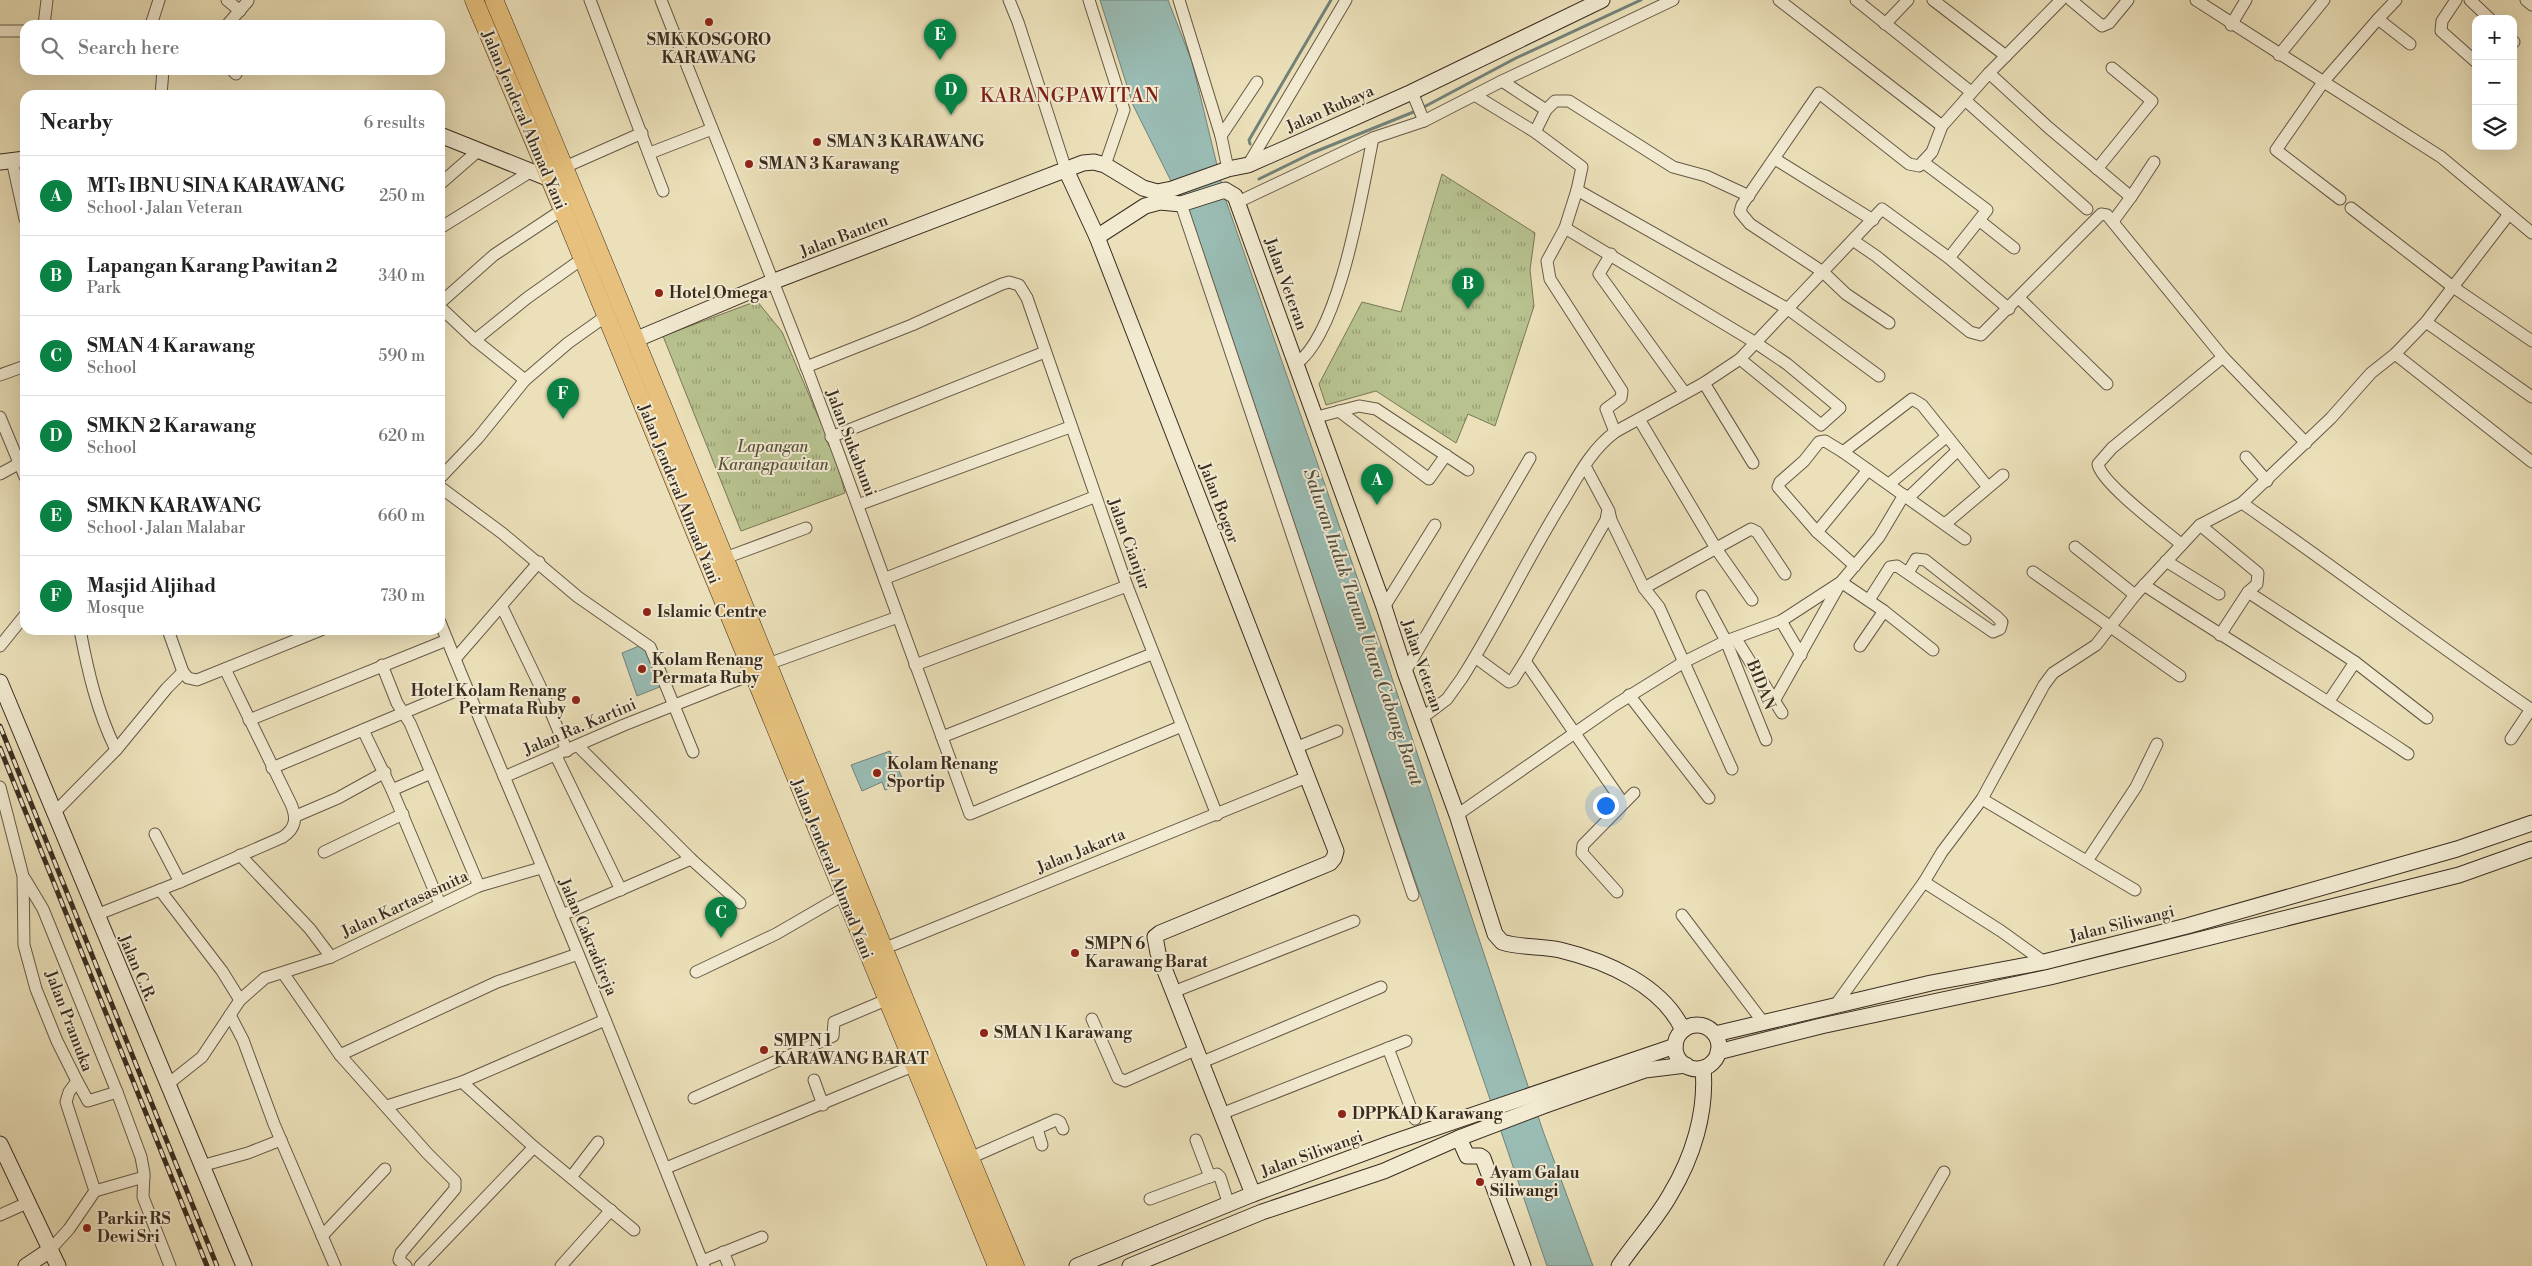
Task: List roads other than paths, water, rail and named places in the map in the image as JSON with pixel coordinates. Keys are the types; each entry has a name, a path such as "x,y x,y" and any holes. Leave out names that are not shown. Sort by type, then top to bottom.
{"main road":[{"name":"Jalan Jenderal Ahmad Yani","path":"474,0 550,179 834,873 876,952 970,1158 1015,1266"},
{"name":"Jalan Jenderal Ahmad Yani","path":"494,0 637,339 768,664 876,952 886,1000 997,1266"}],"street":[{"path":"45,20 47,0"},
{"path":"153,20 159,0"},
{"path":"227,0 240,11"},
{"path":"590,0 650,152 663,191"},
{"name":"Jalan Sukabumi","path":"661,0 806,367 886,578 915,665 970,814 1182,726"},
{"path":"1009,0 1018,22 1066,170 1094,162 1105,165 1124,110 1089,0"},
{"path":"1179,0 1221,136 1224,171"},
{"path":"1248,165 1346,0"},
{"name":"Jalan Rubaya","path":"1105,165 1143,188 1157,192 1248,165 1414,96 1602,0"},
{"path":"1096,237 1144,206 1160,202 1181,204 1225,190 1234,196 1238,202 1373,138 1476,96 1502,81 1673,0"},
{"path":"1779,0 1942,126"},
{"path":"1856,0 1968,96 2087,209"},
{"path":"1885,24 1908,0"},
{"path":"1933,0 2006,56"},
{"path":"1889,323 1846,294 1823,272 1743,218 1740,212 1742,205 1819,94 1909,164 1919,166 1932,152 1942,126 1989,73 2061,0"},
{"path":"2070,0 2102,26 2109,22 2128,0"},
{"path":"2196,0 2231,25 2441,157 2532,233"},
{"path":"2231,25 2246,0"},
{"path":"2279,55 2324,0"},
{"path":"2340,199 2276,150 2324,82 2396,0"},
{"path":"2456,0 2442,21 2441,30 2474,60"},
{"path":"2470,0 2486,15"},
{"path":"2526,0 2532,5"},
{"path":"232,20 248,1"},
{"path":"2378,19 2410,44"},
{"path":"0,31 20,31"},
{"path":"2097,169 2152,101 2112,68"},
{"path":"1989,73 2097,169 2131,196"},
{"path":"161,90 163,75"},
{"path":"1502,81 1546,110"},
{"path":"1221,136 1257,82"},
{"path":"1414,96 1423,119"},
{"path":"1476,96 1534,132 1582,167 1565,228 1547,261 1548,271 1550,279 1622,391 1620,398 1606,409 1615,432"},
{"path":"1534,132 1546,110 1555,101 1569,101 1673,167 1706,176 1748,196"},
{"path":"650,152 712,129"},
{"path":"565,167 642,132"},
{"path":"445,137 550,179"},
{"path":"1296,364 1311,351 1318,339 1337,290 1351,243 1373,138"},
{"path":"445,180 479,150"},
{"path":"1775,159 1873,220"},
{"path":"12,161 20,196"},
{"path":"1923,162 1987,210 1949,258"},
{"path":"2114,220 2154,162"},
{"name":"Jalan Bogor","path":"1066,170 1096,237 1336,851 1330,863 1160,933 1155,937 1156,948 1173,992"},
{"name":"Jalan Banten","path":"637,339 772,282 1066,170"},
{"path":"445,225 530,172"},
{"path":"1577,190 1788,309 1879,376"},
{"name":"Jalan Veteran","path":"1238,202 1384,607 1405,672 1457,815 1481,894 1500,940 1507,944 1559,950 1593,960 1620,972 1645,986 1671,1011 1683,1030"},
{"path":"1181,204 1413,895"},
{"path":"2351,208 2453,287 2532,341"},
{"path":"1422,718 1448,699 1475,657 1538,541 1603,441 1615,432 1684,392 1704,383 1740,360 1854,241 1882,209 1949,258 2008,310"},
{"path":"445,299 494,255 562,210"},
{"path":"1854,241 1876,256 1975,335 1981,335 2020,299 2101,214 2107,215 2114,220 2194,324 2306,443"},
{"path":"1837,1003 1924,882 1942,852 1982,799 2044,685 2053,673 2096,645 2135,595 2180,544 2200,525 2242,503 2267,481 2306,443 2371,373 2395,354 2426,322 2509,214"},
{"path":"1980,221 2014,248"},
{"path":"1565,228 1756,342 1840,408 1821,425 1740,360"},
{"path":"1611,254 1600,274 1684,392"},
{"path":"475,340 527,298 582,259"},
{"name":"Jalan Cianjur","path":"806,367 912,325 996,286 1009,282 1015,283 1027,298 1094,497 1152,654 1217,815"},
{"path":"2020,299 2107,384"},
{"path":"445,312 475,340 524,380"},
{"path":"445,473 478,438 524,380 568,343 606,316"},
{"path":"2426,322 2532,397"},
{"path":"831,437 1045,352"},
{"path":"2395,354 2528,460 2532,447"},
{"path":"2180,544 2119,492 2101,472 2098,464 2112,448 2223,357"},
{"path":"0,376 20,368"},
{"path":"1704,383 1754,463"},
{"path":"1843,452 1912,399 1922,405 1987,486"},
{"path":"1317,418 1359,406 1376,409 1468,470"},
{"path":"1339,411 1429,479 1446,454"},
{"path":"0,417 20,463 0,474"},
{"path":"1639,419 1717,550 1752,600"},
{"path":"858,506 1070,427"},
{"path":"1889,484 1946,437"},
{"path":"1855,566 1818,532 1778,487 1778,484 1804,461 1819,442 1825,442 1843,452 1966,539"},
{"path":"1774,701 1841,582 1878,537 1906,497 1958,450"},
{"path":"2246,457 2267,481"},
{"path":"1405,672 1530,458"},
{"path":"1585,466 1608,509 1610,520 1644,588 1659,607 1732,769"},
{"path":"1818,532 1868,470"},
{"path":"1945,524 1987,486 2003,475"},
{"path":"445,491 539,562 578,597 650,646 693,752"},
{"path":"886,578 1094,497"},
{"path":"2242,503 2330,563 2398,615 2532,710 2511,738"},
{"path":"1475,657 1509,682 1513,680 1606,520 1608,509"},
{"path":"1384,607 1435,525"},
{"path":"2200,525 2258,573 2256,584 2248,592 2220,636"},
{"path":"725,558 806,528"},
{"path":"1644,588 1754,530 1785,574"},
{"path":"2075,547 2135,595"},
{"path":"1869,600 1890,567 1897,566 1993,632 2000,629 2002,622 1996,616 1925,560 1916,559 1908,573"},
{"path":"2166,561 2220,594"},
{"path":"455,659 539,562"},
{"path":"2033,572 2180,676"},
{"path":"1841,582 1884,611 1933,650"},
{"path":"1457,815 1575,732 1684,662 1731,640 1781,621 1841,582"},
{"path":"2144,585 2220,636 2330,701 2408,754"},
{"path":"915,665 1127,586"},
{"path":"2248,592 2355,662 2427,718"},
{"path":"1702,596 1782,713"},
{"path":"502,607 540,686 562,754 621,890"},
{"path":"1860,646 1884,611"},
{"path":"768,664 898,617"},
{"path":"0,646 20,621"},
{"path":"1781,621 1801,655"},
{"path":"81,635 89,681 102,722 116,750"},
{"path":"170,635 183,672 188,678 197,680 308,635"},
{"name":"Jalan Cakradireja","path":"445,635 666,1168 703,1264"},
{"path":"249,720 447,640"},
{"name":"BIDAN","path":"1731,640 1766,740"},
{"path":"942,737 1152,654"},
{"path":"1525,661 1623,803"},
{"path":"2330,701 2355,662"},
{"path":"382,665 479,886"},
{"path":"96,915 180,882 240,854 283,838 294,824 296,816 226,669"},
{"path":"54,813 116,750 166,688 183,672"},
{"name":"Jalan Ra. Kartini","path":"504,777 562,754 624,725 753,674"},
{"name":"Jalan C.R.","path":"0,682 244,1266"},
{"path":"272,768 465,687"},
{"path":"1630,696 1710,798"},
{"path":"363,730 385,772 440,904"},
{"path":"1295,748 1337,730"},
{"path":"2086,861 2136,787 2158,744"},
{"path":"578,746 691,859 740,903"},
{"path":"296,816 338,798 385,772"},
{"path":"392,790 431,773"},
{"name":"Jalan Jakarta","path":"876,952 1307,777"},
{"name":"Jalan Pramuka","path":"0,787 23,876 24,945 36,989 57,1041 77,1081 69,1092 66,1102 95,1191"},
{"path":"1617,892 1582,853 1582,845 1634,793"},
{"path":"1982,799 2135,890"},
{"path":"324,852 403,814"},
{"name":"Jalan Siliwangi","path":"1715,1034 1837,1003 1931,982 2044,962 2188,926 2457,849 2532,822"},
{"path":"155,834 180,882"},
{"path":"1718,1052 1841,1021 2050,977 2298,916 2459,875 2532,849"},
{"path":"240,854 310,929 331,957"},
{"path":"562,915 691,859"},
{"name":"Jalan Kartasasmita","path":"168,1084 202,1057 240,1000 265,978 331,957 479,886 541,868"},
{"path":"23,876 43,909 117,1092 141,1158 144,1178 143,1197 170,1266"},
{"path":"1924,882 2001,931 2044,962"},
{"path":"160,890 222,971 240,1000"},
{"path":"696,972 776,934 845,894"},
{"path":"1682,915 1763,1022"},
{"path":"1253,1194 1173,992 1354,921"},
{"path":"340,1054 497,982 578,954"},
{"path":"283,973 340,1054 426,1153 455,1181 456,1186 439,1210 401,1253 399,1260 406,1266"},
{"path":"1092,1019 1121,1080 1125,1081 1198,1056 1381,987"},
{"path":"694,1098 832,1036 833,1024 836,1021 886,1000"},
{"path":"230,1016 243,1040 281,1140 335,1266"},
{"path":"387,1106 462,1082 605,1020"},
{"path":"1700,1025 1708,1028 1715,1034 1719,1043 1718,1052 1711,1063 1703,1068 1694,1068 1686,1065 1677,1055 1675,1046 1677,1037 1683,1030 1691,1026 1700,1025"},
{"path":"1221,1114 1406,1040"},
{"name":"Jalan Siliwangi","path":"1077,1266 1253,1194 1478,1112 1675,1046"},
{"path":"1388,1048 1416,1119"},
{"path":"1130,1266 1262,1212 1384,1171 1459,1138 1543,1106 1645,1070 1686,1065"},
{"path":"666,1168 785,1117 822,1105 913,1066"},
{"path":"1619,1266 1670,1196 1684,1168 1700,1122 1704,1095 1703,1068"},
{"path":"814,1080 822,1105"},
{"path":"77,1081 88,1101 117,1092"},
{"path":"462,1082 534,1146 634,1230"},
{"path":"970,1158 998,1152 1056,1120 1060,1122 1063,1129"},
{"path":"1038,1129 1042,1144"},
{"path":"1459,1138 1467,1156 1480,1156 1483,1158 1523,1266"},
{"path":"201,1166 248,1153 281,1140"},
{"path":"1196,1140 1210,1177"},
{"path":"572,1176 598,1142"},
{"path":"0,1144 58,1266"},
{"path":"420,1266 534,1146"},
{"path":"1376,1150 1384,1171"},
{"path":"322,1236 385,1169"},
{"path":"1890,1266 1944,1172"},
{"path":"1150,1199 1217,1174 1220,1176 1229,1205"},
{"path":"26,1266 50,1250 69,1229 95,1191 144,1178"},
{"path":"0,1215 27,1203"},
{"path":"561,1266 611,1210"},
{"path":"703,1264 723,1252 762,1237"},
{"path":"1143,1239 1152,1257"},
{"path":"723,1252 729,1266"}],"water":[{"name":"Saluran Induk Tarum Utara Cabang Barat","path":"1100,0 1168,0 1192,62 1225,198 1387,663 1543,1131 1593,1266 1547,1266 1188,215 1133,105"},
{"name":"Kolam Renang Permata Ruby","path":"644,644 662,686 637,696 622,653"},
{"name":"Kolam Renang Sportip","path":"890,751 904,782 885,790 882,782 862,791 851,765"}],"waterway":[{"path":"1250,144 1249,140 1331,0"},
{"path":"1422,108 1516,58 1641,0"},
{"path":"1259,179 1312,153 1416,111"}],"railway":[{"path":"0,726 217,1266"},
{"path":"0,748 207,1266"}],"place":[{"name":"SMK KOSGORO KARAWANG","path":"709,22"},
{"name":"SMKN KARAWANG","path":"940,60"},
{"name":"SMKN 2 Karawang","path":"951,115"},
{"name":"SMAN 3 KARAWANG","path":"817,142"},
{"name":"SMAN 3 Karawang","path":"749,164"},
{"name":"Hotel Omega","path":"659,293"},
{"name":"Lapangan Karang Pawitan 2","path":"1468,309"},
{"name":"Masjid Aljihad","path":"563,419"},
{"name":"MTs IBNU SINA KARAWANG","path":"1377,505"},
{"name":"Islamic Centre","path":"647,612"},
{"name":"Kolam Renang Permata Ruby","path":"642,669"},
{"name":"Hotel Kolam Renang Permata Ruby","path":"576,700"},
{"name":"Kolam Renang Sportip","path":"877,773"},
{"name":"SMAN 4 Karawang","path":"721,938"},
{"name":"SMPN 6 Karawang Barat","path":"1075,953"},
{"name":"SMAN 1 Karawang","path":"984,1033"},
{"name":"SMPN 1 KARAWANG BARAT","path":"764,1050"},
{"name":"DPPKAD Karawang","path":"1342,1114"},
{"name":"Ayam Galau Siliwangi","path":"1480,1182"},
{"name":"Parkir RS Dewi Sri","path":"87,1228"}],"district":[{"name":"KARANGPAWITAN","path":"1070,96"}],"park label":[{"name":"Lapangan Karangpawitan","path":"773,456"}]}
